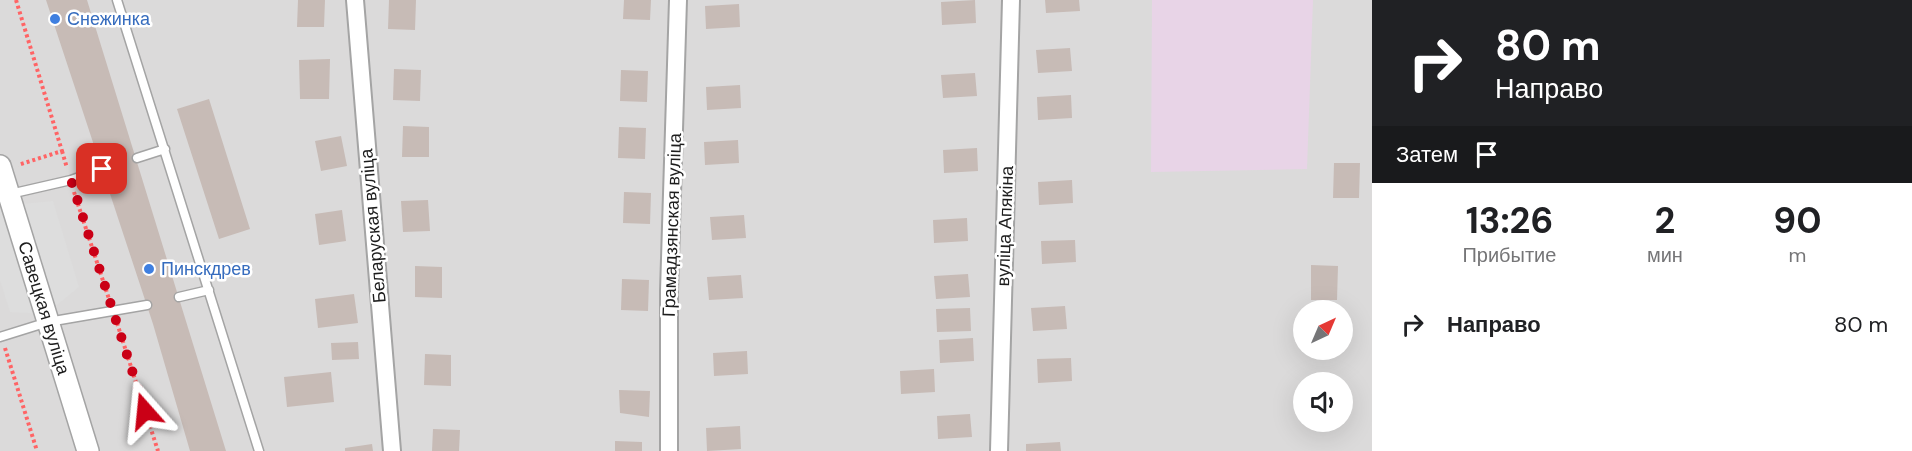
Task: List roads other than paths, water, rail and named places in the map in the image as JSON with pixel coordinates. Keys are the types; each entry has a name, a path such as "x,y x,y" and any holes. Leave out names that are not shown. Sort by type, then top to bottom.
{"street":[{"name":"Беларуская вуліца","path":"355,0 392,451"},
{"name":"Грамадзянская вуліца","path":"669,451 669,291 678,0"},
{"name":"вуліца Апякіна","path":"999,451 1011,0"},
{"name":"Савецкая вуліца","path":"1,168 88,451"}],"lane":[{"path":"117,0 259,451"},
{"path":"137,158 165,149"},
{"path":"8,194 71,180 102,169"},
{"path":"179,297 209,290"},
{"path":"1,336 48,322 147,305"}],"place":[{"name":"Снежинка","path":"55,19"},
{"name":"Пинскдрев","path":"149,269"}]}
